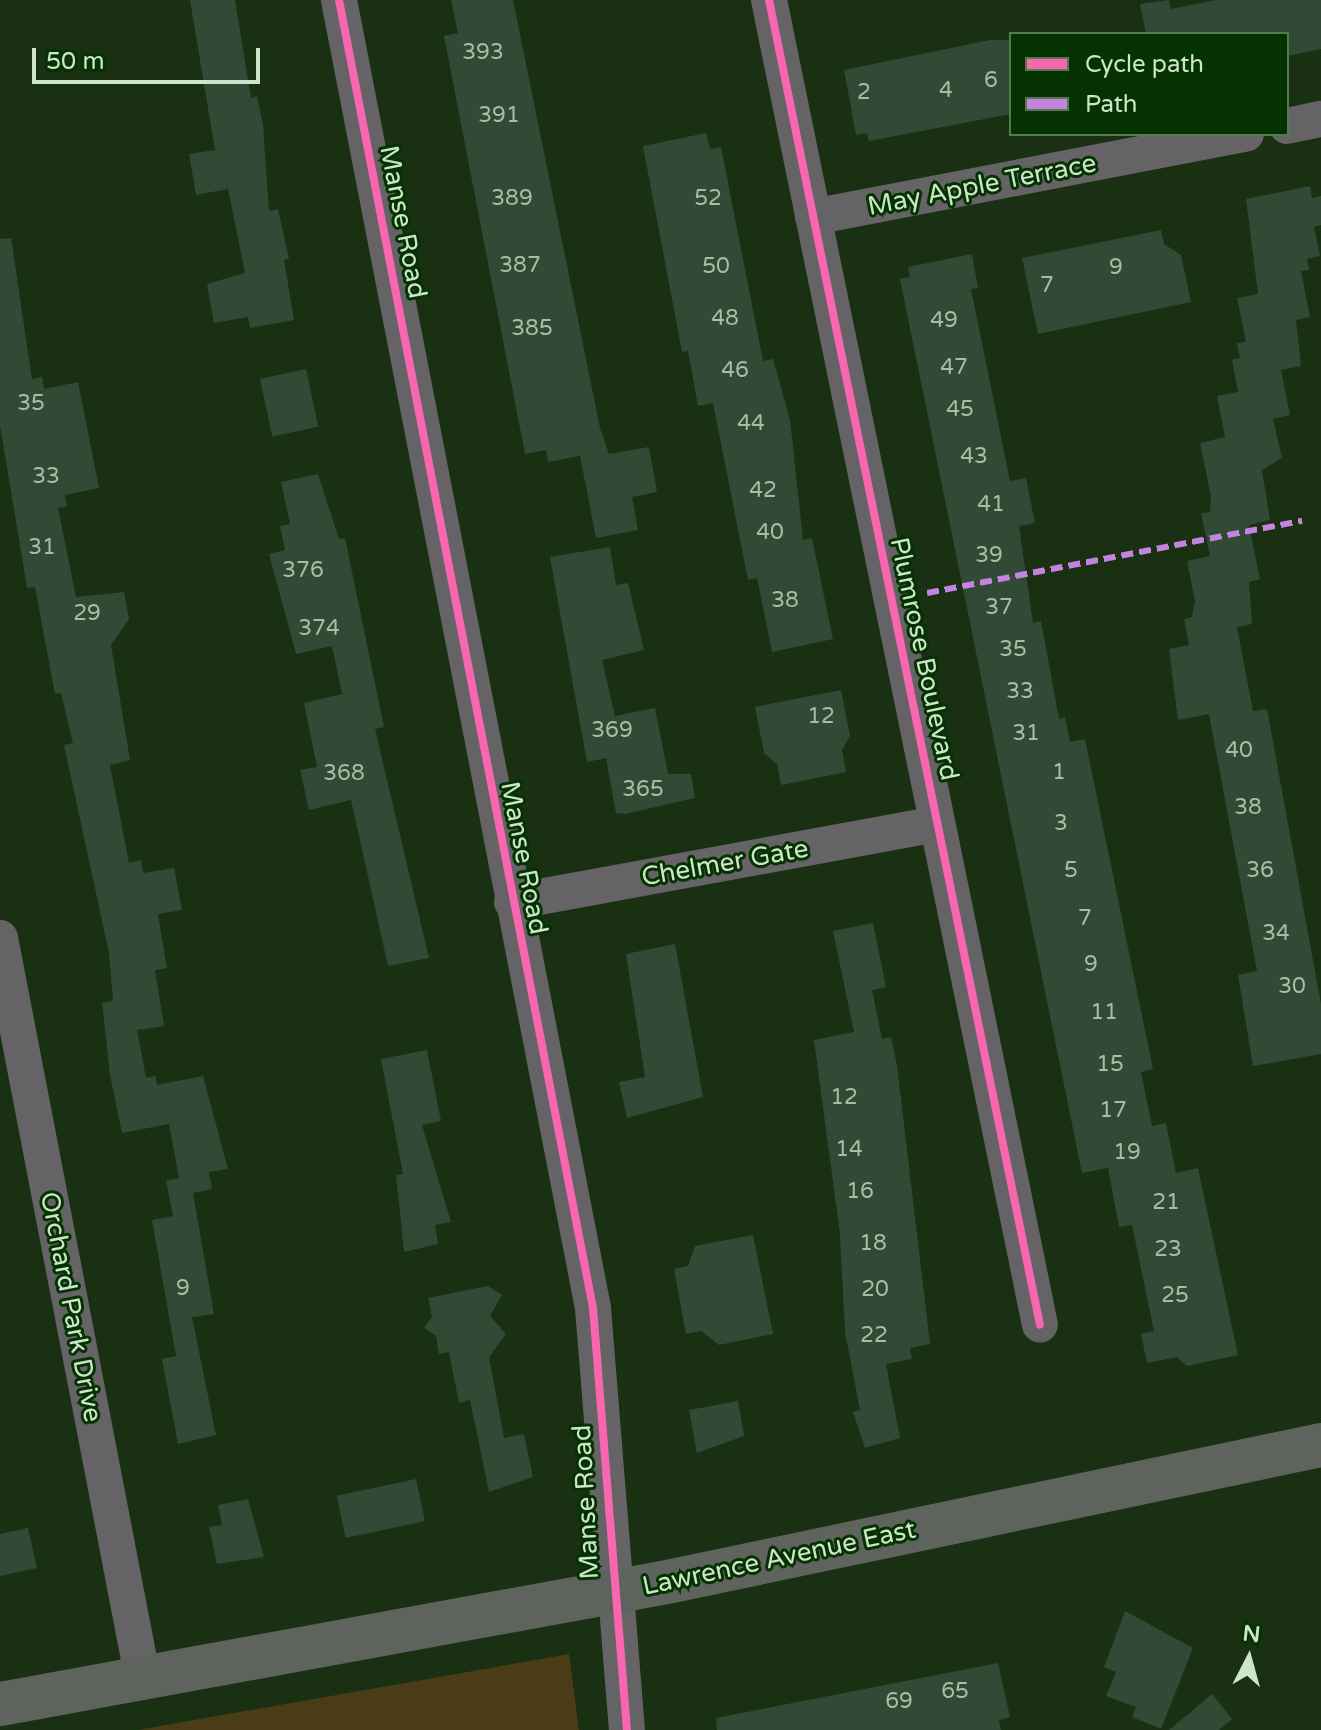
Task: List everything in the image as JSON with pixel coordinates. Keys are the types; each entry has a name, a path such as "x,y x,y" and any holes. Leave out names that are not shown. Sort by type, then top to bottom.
{"main road":[{"name":"Lawrence Avenue East","path":"0,1704 142,1675 611,1593 1321,1445"}],"street":[{"name":"Manse Road","path":"339,0 593,1308 611,1593 627,1730"},
{"name":"Plumrose Boulevard","path":"769,0 1040,1325"},
{"path":"1289,126 1321,119"},
{"name":"May Apple Terrace","path":"813,217 1236,136"},
{"name":"Chelmer Gate","path":"512,902 937,824"},
{"name":"Orchard Park Drive","path":"0,938 142,1675"}],"shaded area":[{"path":"569,1654 579,1730 139,1730 143,1729"}],"building":[{"path":"190,0 235,0 251,98 257,96 263,125 269,211 278,209 289,259 284,260 294,320 250,328 248,317 214,323 207,284 245,273 228,189 196,195 189,154 215,150"},
{"path":"451,0 513,0 600,428 609,454 649,447 657,492 632,497 638,530 596,538 580,456 548,462 546,450 525,454 444,36 458,33"},
{"path":"1169,0 1171,9 1216,0 1321,0 1321,49 1289,56 1289,32 1146,32 1140,4"},
{"path":"990,40 1009,40 1009,114 869,141 867,133 856,135 844,70"},
{"path":"706,133 710,149 721,147 763,361 773,359 790,420 803,540 812,538 833,639 772,652 757,578 748,580 713,403 698,406 688,351 682,352 643,146"},
{"path":"1310,186 1312,198 1321,196 1321,225 1314,227 1320,256 1307,259 1309,270 1301,271 1310,317 1296,320 1301,366 1281,370 1290,415 1273,419 1282,458 1262,470 1270,520 1249,525 1260,579 1249,582 1252,624 1237,627 1253,711 1267,709 1321,1004 1321,1054 1253,1066 1238,975 1257,971 1209,714 1178,720 1169,649 1189,645 1184,619 1192,617 1195,601 1187,561 1210,556 1201,513 1210,512 1211,496 1200,443 1225,437 1217,396 1238,392 1232,360 1240,358 1237,343 1246,342 1237,298 1258,294 1246,199"},
{"path":"1161,230 1164,244 1181,255 1191,302 1038,334 1022,258"},
{"path":"11,238 32,379 42,377 44,389 78,382 99,488 65,495 67,507 58,508 76,597 124,592 129,619 111,645 130,760 110,765 129,863 141,860 143,873 174,868 182,910 158,914 167,968 155,970 164,1026 137,1030 146,1078 156,1076 157,1085 203,1076 228,1169 209,1172 212,1189 193,1193 214,1314 192,1317 216,1435 178,1444 162,1359 176,1356 152,1220 173,1216 166,1181 179,1178 169,1124 122,1133 110,1075 102,1003 113,1001 109,953 64,745 73,743 61,693 55,694 35,587 27,588 0,426 0,239"},
{"path":"972,254 978,288 971,289 1010,481 1026,478 1035,523 1019,526 1033,623 1041,621 1059,719 1065,717 1070,742 1085,739 1153,1069 1141,1072 1152,1126 1166,1123 1176,1173 1198,1168 1238,1355 1187,1366 1177,1357 1147,1363 1141,1334 1154,1331 1132,1225 1119,1227 1108,1168 1082,1173 900,279 910,277 908,267"},
{"path":"306,369 318,427 272,436 260,379"},
{"path":"318,474 339,539 345,538 384,727 375,729 429,958 388,966 351,800 309,810 300,770 317,767 304,703 342,694 332,646 296,654 269,554 285,550 280,526 290,524 281,482"},
{"path":"610,547 616,585 628,583 644,650 602,660 615,716 655,708 668,774 691,774 695,798 625,814 616,813 606,758 587,762 550,557"},
{"path":"841,690 850,736 842,750 846,772 781,785 777,764 764,753 755,707"},
{"path":"873,923 886,987 872,990 882,1039 891,1037 897,1065 930,1344 910,1348 912,1359 886,1364 900,1438 865,1448 853,1412 860,1410 845,1332 840,1234 814,1040 854,1032 833,931"},
{"path":"675,944 703,1097 627,1118 619,1082 645,1077 626,954"},
{"path":"427,1050 441,1121 422,1125 451,1222 435,1225 438,1244 404,1252 396,1175 403,1174 381,1059"},
{"path":"753,1235 773,1334 719,1345 701,1331 686,1334 674,1269 688,1266 695,1246"},
{"path":"488,1286 502,1295 490,1316 506,1334 489,1357 504,1438 524,1434 533,1477 489,1492 470,1400 459,1403 449,1352 439,1354 436,1336 424,1328 432,1317 428,1298"},
{"path":"738,1401 744,1436 697,1453 689,1410"},
{"path":"416,1479 425,1521 346,1538 337,1496"},
{"path":"248,1499 264,1557 217,1564 209,1527 222,1525 218,1505"},
{"path":"28,1528 37,1568 0,1576 0,1534"},
{"path":"1125,1611 1193,1648 1161,1729 1132,1717 1136,1707 1106,1696 1116,1672 1104,1667"},
{"path":"998,1663 1010,1717 999,1720 1001,1730 717,1730 716,1718"},
{"path":"1212,1694 1232,1719 1219,1730 1169,1730"}],"marked path":[{"path":"927,593 1302,521"}],"cycle path":[{"path":"339,0 593,1308 627,1730"},
{"path":"769,0 1040,1325"}]}
